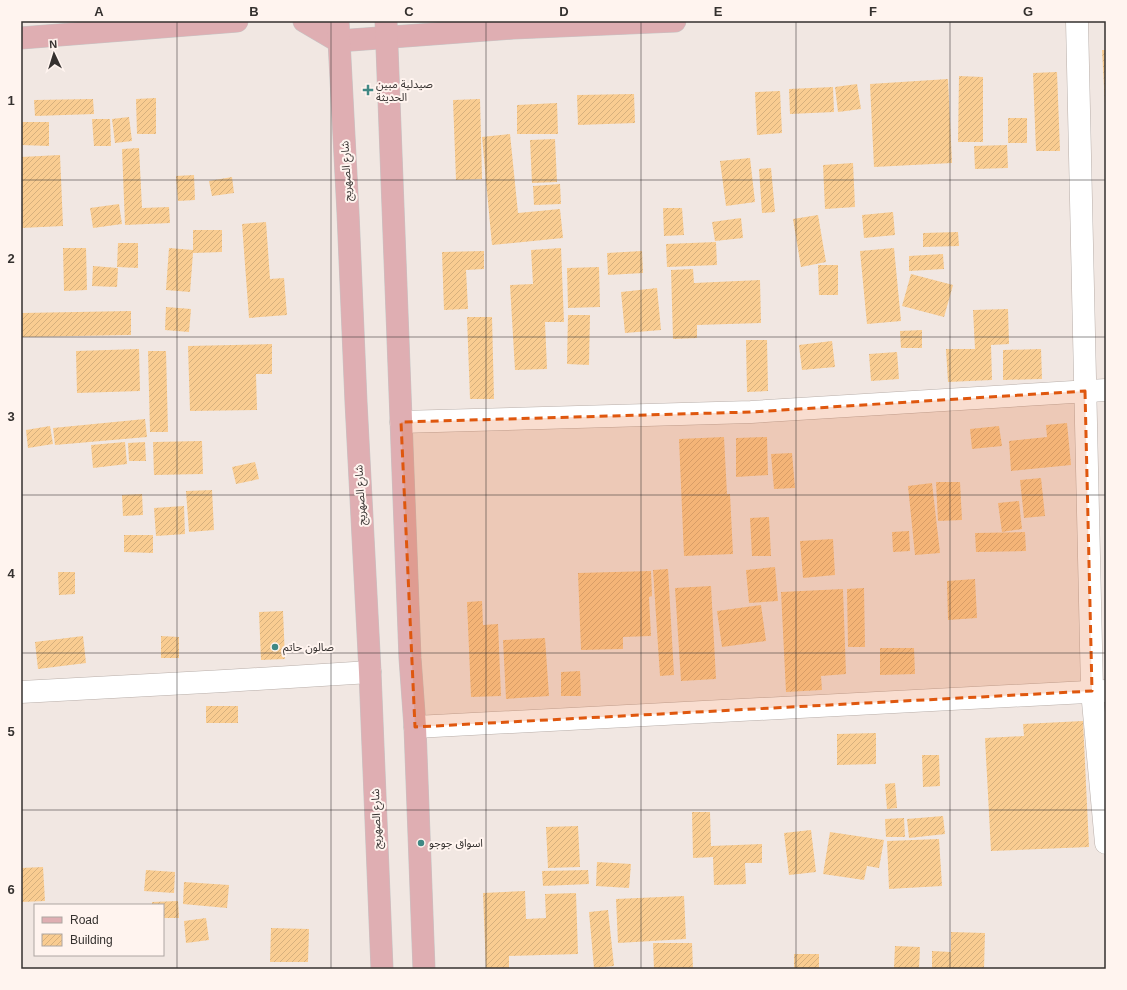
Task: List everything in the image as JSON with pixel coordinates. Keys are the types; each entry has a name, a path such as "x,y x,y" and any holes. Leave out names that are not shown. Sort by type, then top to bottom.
{"main road":[{"path":"21,38 227,21"},
{"path":"304,21 338,31 513,28 676,21"},
{"path":"386,29 410,658 424,969"},
{"name":"شارع الصهريج","path":"338,31 370,672 382,969"}],"street":[{"path":"1077,21 1095,391 1099,691 1106,843"},
{"path":"401,422 751,412 1095,391"},
{"path":"21,692 224,682 370,672"},
{"path":"414,726 1099,691"}],"highlighted area":[{"path":"1085,391 1092,691 415,727 401,422 751,412"}],"building":[{"path":"1102,50 1106,50 1106,104 1105,104"},
{"path":"1057,72 1060,151 1036,151 1033,73"},
{"path":"959,76 983,77 983,142 958,142"},
{"path":"948,79 952,163 874,167 870,84"},
{"path":"857,84 861,109 838,112 835,87"},
{"path":"833,87 834,112 790,114 789,89"},
{"path":"780,91 782,133 757,135 755,92"},
{"path":"634,94 635,123 578,125 577,95"},
{"path":"156,98 156,134 137,134 136,99"},
{"path":"93,99 94,114 35,116 34,100"},
{"path":"480,99 482,179 456,180 453,100"},
{"path":"557,103 558,134 517,134 517,105"},
{"path":"129,117 132,141 115,143 112,119"},
{"path":"1008,118 1027,118 1027,143 1008,143"},
{"path":"92,119 110,119 111,146 94,146"},
{"path":"21,122 49,122 49,146 21,145"},
{"path":"510,134 518,213 560,209 563,238 492,245 482,137"},
{"path":"555,139 557,182 532,183 530,140"},
{"path":"1007,145 1008,168 975,169 974,146"},
{"path":"139,148 142,208 169,207 170,223 125,225 122,149"},
{"path":"60,155 63,226 21,228 21,157"},
{"path":"750,158 755,202 726,206 720,161"},
{"path":"853,163 855,207 825,209 823,165"},
{"path":"771,168 775,212 762,213 759,169"},
{"path":"194,175 195,200 178,201 176,176"},
{"path":"232,177 234,193 212,196 209,181"},
{"path":"560,184 561,204 534,205 533,186"},
{"path":"119,204 122,224 93,228 90,208"},
{"path":"663,208 682,208 684,235 664,236"},
{"path":"893,212 895,235 864,238 862,215"},
{"path":"818,215 826,262 801,267 793,219"},
{"path":"741,218 743,238 715,241 712,222"},
{"path":"266,222 270,279 284,278 287,315 249,318 242,224"},
{"path":"193,230 222,230 222,252 193,253 190,292 166,290 169,248 193,250"},
{"path":"958,232 959,246 923,247 923,233"},
{"path":"716,242 717,265 667,267 666,244"},
{"path":"118,243 138,243 138,268 117,267"},
{"path":"63,248 86,248 87,290 64,291"},
{"path":"561,248 564,322 545,322 547,369 515,370 510,285 533,284 531,250"},
{"path":"894,248 901,321 867,324 860,251"},
{"path":"484,251 484,269 466,270 468,309 444,310 442,252"},
{"path":"642,251 643,273 608,275 607,253"},
{"path":"943,254 944,269 909,271 909,256"},
{"path":"818,265 838,265 838,295 819,295"},
{"path":"93,266 118,268 117,287 92,286"},
{"path":"599,267 600,307 568,308 567,268"},
{"path":"693,269 694,283 760,280 761,323 697,325 697,338 673,339 671,270"},
{"path":"911,274 953,285 944,317 902,306"},
{"path":"657,288 661,330 625,333 621,292"},
{"path":"166,307 191,309 189,332 165,330"},
{"path":"1008,309 1009,344 991,345 992,380 948,382 946,349 975,349 973,310"},
{"path":"131,311 131,335 22,337 22,313"},
{"path":"568,315 590,315 589,365 567,364"},
{"path":"467,317 492,317 494,399 470,399"},
{"path":"922,330 922,348 901,348 900,331"},
{"path":"746,340 767,340 768,391 747,392"},
{"path":"832,341 835,367 802,370 799,345"},
{"path":"272,344 272,374 256,374 257,410 190,411 188,346"},
{"path":"139,349 140,391 77,393 76,351"},
{"path":"1041,349 1042,379 1003,380 1003,350"},
{"path":"148,351 166,351 168,432 150,432"},
{"path":"897,352 899,379 871,381 869,354"},
{"path":"145,419 147,437 55,445 53,428"},
{"path":"1067,423 1071,465 1011,471 1009,441 1047,437 1046,425"},
{"path":"50,426 53,444 28,448 26,430"},
{"path":"999,426 1002,446 972,449 970,429"},
{"path":"724,437 727,494 730,494 733,554 684,556 679,439"},
{"path":"767,437 768,475 736,477 736,438"},
{"path":"202,441 203,474 154,475 153,442"},
{"path":"125,442 127,464 93,468 91,445"},
{"path":"145,442 146,461 129,461 128,443"},
{"path":"792,453 795,488 774,489 771,454"},
{"path":"255,462 259,479 236,484 232,467"},
{"path":"1041,478 1045,516 1024,518 1020,480"},
{"path":"936,482 960,482 962,520 938,521"},
{"path":"932,483 940,553 915,555 908,486"},
{"path":"212,490 214,530 189,532 186,491"},
{"path":"142,494 143,515 123,516 122,495"},
{"path":"1019,501 1022,529 1002,532 998,503"},
{"path":"184,506 185,534 156,536 154,508"},
{"path":"769,517 771,556 752,556 750,518"},
{"path":"909,531 910,551 893,552 892,532"},
{"path":"1025,532 1026,551 976,552 975,533"},
{"path":"124,535 153,535 153,553 124,552"},
{"path":"833,539 835,575 803,578 800,541"},
{"path":"775,567 778,601 749,603 746,570"},
{"path":"668,569 674,675 660,676 653,570"},
{"path":"651,571 652,596 649,597 651,636 623,637 623,649 581,650 578,573"},
{"path":"58,572 75,572 75,594 59,595"},
{"path":"975,579 977,618 948,620 947,581"},
{"path":"711,586 716,679 681,681 675,588"},
{"path":"864,588 865,647 848,647 847,589"},
{"path":"843,589 846,674 821,676 822,690 786,692 781,592"},
{"path":"482,601 483,625 498,624 501,696 471,697 467,602"},
{"path":"761,605 766,641 722,647 717,611"},
{"path":"283,611 285,659 261,660 259,612"},
{"path":"83,636 86,663 38,669 35,642"},
{"path":"161,636 179,637 179,658 161,658"},
{"path":"545,638 549,696 506,699 503,640"},
{"path":"880,648 914,648 915,674 880,675"},
{"path":"580,671 581,696 561,696 561,672"},
{"path":"206,706 238,706 238,723 206,723"},
{"path":"1083,721 1089,847 991,851 985,738 1024,736 1023,724"},
{"path":"876,733 876,764 837,765 837,734"},
{"path":"922,755 939,755 940,786 923,787"},
{"path":"895,783 897,808 887,809 885,784"},
{"path":"692,812 710,812 711,846 762,844 762,863 745,863 746,884 714,885 713,857 693,858"},
{"path":"943,816 945,834 909,838 907,819"},
{"path":"904,818 905,837 886,837 885,819"},
{"path":"578,826 580,867 548,868 546,827"},
{"path":"811,830 816,872 789,875 784,833"},
{"path":"830,832 884,840 879,868 867,866 864,880 823,874"},
{"path":"939,839 942,886 889,889 887,841"},
{"path":"597,862 631,864 629,888 596,886"},
{"path":"43,867 45,901 21,902 21,868"},
{"path":"146,870 175,872 174,893 144,891"},
{"path":"588,870 589,884 543,886 542,871"},
{"path":"184,882 229,885 227,908 183,904"},
{"path":"525,891 526,919 546,918 545,894 576,893 578,954 509,956 509,969 486,969 483,893"},
{"path":"684,896 686,939 618,943 616,899"},
{"path":"178,901 179,918 164,918 164,904 152,904 152,902"},
{"path":"608,910 614,966 594,968 589,912"},
{"path":"206,918 209,940 186,943 184,921"},
{"path":"271,928 309,929 308,962 270,962"},
{"path":"951,932 985,933 984,969 932,969 932,951 951,952"},
{"path":"653,943 692,943 693,969 654,969"},
{"path":"895,946 920,947 919,969 894,968"},
{"path":"794,954 819,954 819,969 794,969"}],"place":[{"name":"صيدلية مبين الحديثة","path":"368,90"},
{"name":"صالون حاتم","path":"275,647"},
{"name":"اسواق جوجو","path":"421,843"}]}
